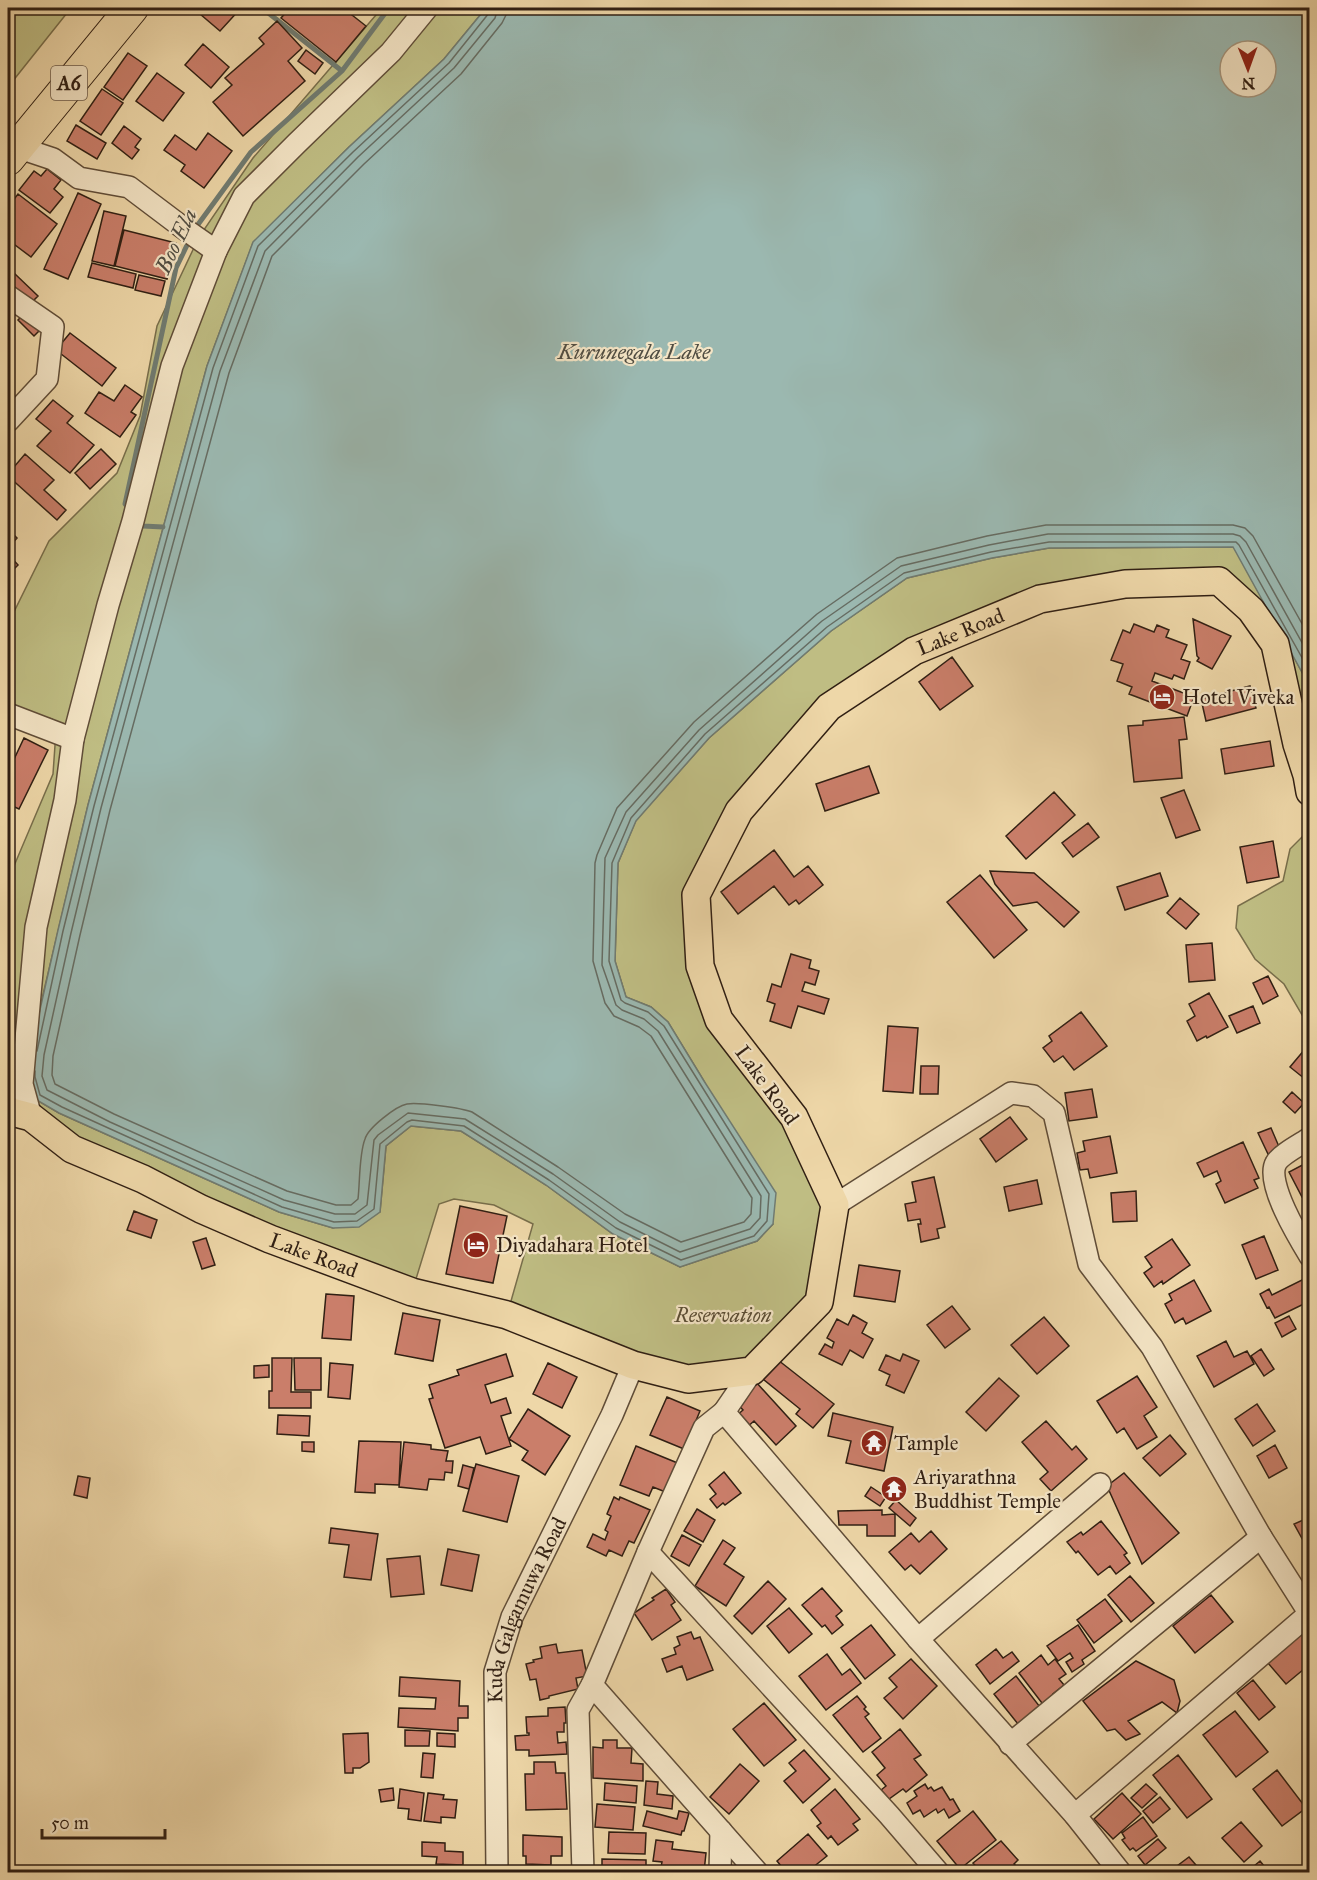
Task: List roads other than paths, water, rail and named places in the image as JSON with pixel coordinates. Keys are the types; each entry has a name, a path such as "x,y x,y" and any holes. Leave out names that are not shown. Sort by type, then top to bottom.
{"highway":[{"name":"A6","path":"10,143 55,71 105,8"},
{"name":"A6","path":"10,143 132,8"}],"main road":[{"name":"Lake Road","path":"835,1205 794,1117 719,1020 700,966 696,895 738,811 829,707 914,651 1040,598 1125,584 1219,581 1251,610 1275,644 1310,792"},
{"name":"Lake Road","path":"19,1114 72,1149 143,1179 201,1209 270,1239 412,1292 507,1315 633,1365 687,1379 752,1371"},
{"path":"752,1371 819,1302 835,1205"}],"street":[{"path":"19,1114 36,927 66,800 73,739 172,366 216,250 244,196 391,52 427,8"},
{"path":"10,143 53,159 79,178 129,187 216,250"},
{"path":"8,296 53,327 47,379 8,421"},
{"path":"8,714 73,739"},
{"path":"835,1205 1011,1093 1033,1096 1054,1113 1089,1264 1152,1347 1261,1537 1309,1614 1075,1815"},
{"path":"1310,1138 1276,1161 1273,1173 1286,1214 1310,1256"},
{"name":"Kuda Galgamuwa Road","path":"497,1872 495,1672 512,1617 612,1415 633,1365"},
{"path":"583,1872 578,1710 592,1685 704,1428 724,1412 752,1371"},
{"path":"724,1412 918,1640 1075,1815 1120,1872"},
{"path":"918,1640 1100,1484"},
{"path":"1011,1744 1261,1537"},
{"path":"648,1552 938,1872"},
{"path":"592,1685 758,1872"},
{"path":"720,1872 721,1832"}],"water":[{"name":"Kurunegala Lake","path":"486,8 1309,8 1309,685 1233,547 1049,548 992,558 907,578 831,631 709,738 636,821 618,863 615,961 626,997 651,1007 668,1022 776,1193 773,1224 757,1241 680,1267 613,1234 546,1185 461,1131 411,1126 386,1146 380,1212 359,1227 333,1228 279,1212 59,1113 35,1099 29,1077 30,1054 58,930 88,805 207,366 253,242 349,147 444,59"}],"waterway":[{"path":"262,8 342,71"},
{"name":"Boo Ela","path":"194,230 251,152 342,71 389,8"},
{"name":"Boo Ela","path":"130,510 125,504 176,268 190,239"},
{"name":"Boo Ela","path":"138,520 143,526 163,527"}],"place":[{"name":"Hotel Viveka","path":"1162,697"},
{"name":"Diyadahara Hotel","path":"476,1245"},
{"name":"Tample","path":"874,1443"},
{"name":"Ariyarathna Buddhist Temple","path":"894,1489"}],"park label":[{"name":"Reservation","path":"723,1315"}]}
